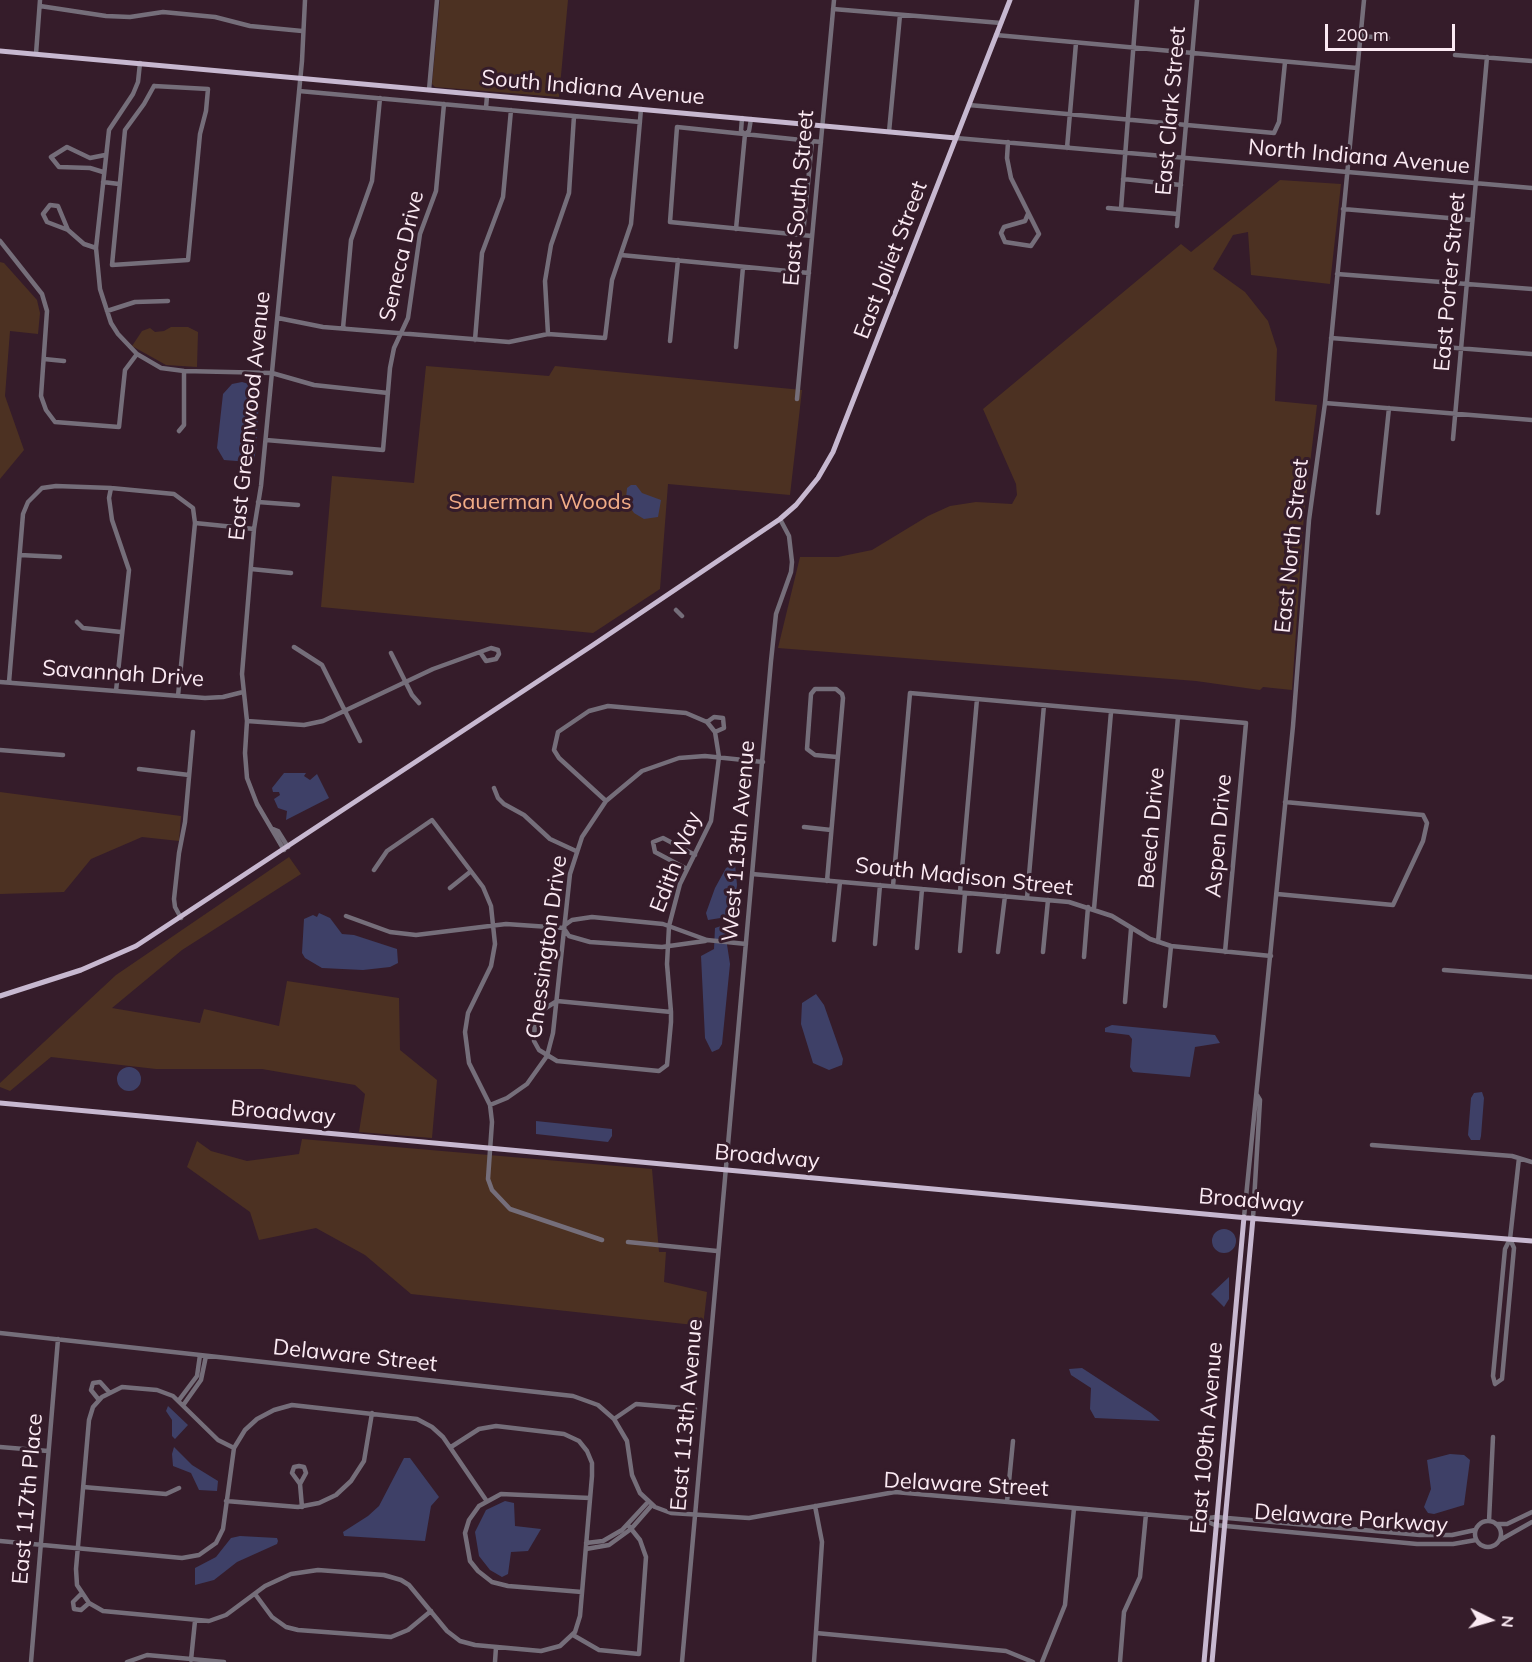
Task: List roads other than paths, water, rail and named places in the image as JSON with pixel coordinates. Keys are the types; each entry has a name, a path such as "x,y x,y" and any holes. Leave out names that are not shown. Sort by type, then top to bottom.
{"main road":[{"name":"East Joliet Street","path":"0,996 105,962 181,918 780,519 808,493 833,452 1010,0"},
{"name":"South Indiana Avenue","path":"0,51 956,138"},
{"name":"Broadway","path":"0,1103 726,1171 1532,1241"},
{"name":"East 109th Avenue","path":"1203,1662 1244,1217"},
{"name":"East 109th Avenue","path":"1212,1662 1252,1218"}],"street":[{"name":"East Greenwood Avenue","path":"286,848 257,804 248,778 245,753 248,721 242,674 254,529 266,440 278,318 305,0"},
{"path":"429,90 437,0"},
{"name":"East South Street","path":"797,399 834,0"},
{"path":"1121,209 1137,0"},
{"name":"East Clark Street","path":"1177,226 1197,0"},
{"name":"East North Street","path":"1244,1217 1254,1100 1257,1095 1271,956 1309,520 1325,403 1364,0"},
{"path":"36,54 40,3 106,16 130,17 164,12 205,16 250,26 302,31"},
{"path":"833,9 1001,23"},
{"path":"889,132 900,15"},
{"path":"996,35 1357,68"},
{"path":"1360,36 1388,38"},
{"path":"1067,148 1076,43"},
{"path":"1455,55 1532,61"},
{"name":"East Porter Street","path":"1453,439 1487,57"},
{"path":"969,105 1276,131 1284,62"},
{"path":"140,63 138,82 133,94 109,130 96,248 100,289 118,334 137,354 161,368 272,374 314,385 388,393"},
{"path":"98,266 188,260 200,134 206,111 208,89 154,86 125,130 112,264"},
{"path":"299,91 640,122"},
{"path":"486,108 487,96"},
{"path":"343,328 351,240 372,181 380,98"},
{"name":"Seneca Drive","path":"266,440 383,450 394,348 402,333 413,297 420,234 436,191 444,104"},
{"path":"475,340 482,253 502,197 511,110"},
{"path":"278,318 343,328 475,340 509,342 548,334 605,338 612,279 631,224 641,110"},
{"path":"548,334 544,281 551,245 569,193 574,116"},
{"path":"742,118 741,131 745,134"},
{"path":"736,229 745,134 749,131 751,119"},
{"path":"812,236 670,222 677,127 820,142"},
{"name":"South Indiana Avenue","path":"956,138 1183,159"},
{"path":"803,235 812,141"},
{"path":"1008,142 1007,158 1011,178 1038,231 1036,241 1027,246 1005,242 1001,233 1004,226 1025,221 1028,214"},
{"path":"103,172 90,168 59,167 51,157 67,147 90,158 105,155"},
{"name":"North Indiana Avenue","path":"1183,159 1532,188"},
{"path":"1123,179 1180,185"},
{"path":"103,182 119,184"},
{"path":"68,230 58,206 50,205 43,214 47,222 68,230 84,244 96,248"},
{"path":"1108,208 1178,214"},
{"path":"1343,209 1472,220"},
{"path":"0,241 42,294 47,311 41,396 46,410 55,422 119,428 125,370 137,354"},
{"path":"621,255 808,273"},
{"path":"670,341 678,260"},
{"path":"736,347 743,267"},
{"path":"1336,274 1532,289"},
{"path":"107,311 135,302 168,301"},
{"path":"1331,338 1532,354"},
{"path":"44,359 64,361"},
{"path":"179,431 184,426 184,371"},
{"path":"1325,403 1532,420"},
{"path":"1378,513 1389,408"},
{"path":"9,682 24,514 28,502 42,488 56,486 111,488 174,494 193,508 195,523 178,696"},
{"path":"111,488 109,498 112,520 129,570 116,691"},
{"path":"258,502 298,505"},
{"name":"West 113th Avenue","path":"726,1171 776,614 792,572 789,536 780,519"},
{"path":"195,523 254,529"},
{"path":"20,555 60,557"},
{"path":"251,569 291,573"},
{"path":"676,610 682,616"},
{"path":"77,622 83,628 121,632"},
{"path":"294,647 322,665 360,741"},
{"path":"248,721 304,725 323,721 404,681 480,652"},
{"path":"391,653 404,681 419,702"},
{"name":"Savannah Drive","path":"0,682 178,696 223,697 243,692"},
{"path":"826,881 831,830 837,757 842,693 836,689 817,688 811,694 807,749 815,755 837,757"},
{"path":"893,886 910,693 1178,717"},
{"path":"960,951 962,892 977,699"},
{"path":"1027,898 1044,705"},
{"name":"Edith Way","path":"547,1056 557,1061 659,1071 668,1062 671,1012 667,947 669,926 687,869 711,821 719,757 715,732 706,722 686,713 608,706 589,711 561,729 554,744 556,755 606,801"},
{"path":"1084,957 1111,711"},
{"name":"Edith Way","path":"706,722 714,717 723,718 724,728 715,732"},
{"name":"Aspen Drive","path":"1178,717 1246,723 1225,952"},
{"name":"Beech Drive","path":"1158,942 1178,717"},
{"path":"181,918 174,907 174,899 193,732"},
{"path":"0,750 63,755"},
{"name":"Chessington Drive","path":"490,1105 507,1098 527,1084 547,1056 552,1041 570,874 576,851 589,824 606,801 630,779 654,766 692,756 763,762"},
{"path":"140,769 189,775"},
{"path":"494,788 498,798 504,804 524,815 550,839 576,851"},
{"path":"1276,894 1393,905 1423,841 1427,823 1425,818 1285,802"},
{"path":"374,870 387,851 432,820 486,893 495,926 495,944 491,966 468,1013 465,1032 469,1063 490,1105 488,1179 500,1202 510,1209 602,1240"},
{"path":"804,827 831,830"},
{"path":"687,869 655,852 653,842 663,838 695,855"},
{"path":"450,888 470,872"},
{"name":"South Madison Street","path":"752,874 1048,900 1091,908 1158,942 1171,946 1271,956"},
{"path":"834,940 840,882"},
{"path":"875,944 880,885"},
{"path":"917,948 922,889"},
{"path":"998,952 1005,896"},
{"path":"1043,952 1048,900"},
{"path":"346,916 390,932 410,935 431,935 495,926 530,924 564,928"},
{"path":"564,928 571,921 592,918 669,926 710,940 746,944"},
{"path":"564,928 569,936 590,942 667,947 710,940"},
{"path":"1125,1002 1131,929"},
{"path":"1166,1006 1171,946"},
{"path":"1444,970 1532,977"},
{"path":"547,1056 534,1041 533,1028 544,1009 557,1001 671,1012"},
{"name":"East North Street","path":"1252,1218 1260,1101 1257,1095"},
{"path":"1372,1145 1519,1158 1532,1162"},
{"path":"1510,1239 1514,1248 1502,1379 1495,1384 1493,1376 1505,1249 1510,1239 1519,1158"},
{"name":"East 113th Avenue","path":"682,1662 717,1251 726,1171"},
{"path":"628,1242 717,1251"},
{"name":"Delaware Street","path":"0,1333 573,1396 598,1405 614,1419"},
{"name":"East 117th Place","path":"31,1662 58,1339"},
{"path":"181,1402 196,1376 200,1355"},
{"path":"181,1402 201,1380 206,1356"},
{"path":"99,1400 91,1390 93,1383 100,1382 109,1392"},
{"path":"234,1448 214,1437 181,1402 163,1392 146,1388 122,1387 109,1392 99,1400 93,1407 89,1420 77,1548 77,1585 89,1603 108,1612 195,1621 221,1618 281,1578 310,1570 384,1575 405,1582 447,1630 460,1641 496,1647 549,1650 565,1643 573,1635 579,1623 592,1468 587,1451 579,1441 568,1435 496,1426 479,1429 451,1447"},
{"path":"694,1409 636,1404 614,1419 627,1441 634,1482 650,1503 671,1513 695,1515"},
{"path":"0,1542 192,1557 213,1546 221,1534 234,1448 251,1424 279,1408 298,1405 417,1419 432,1427 451,1447 486,1500"},
{"path":"226,1501 302,1507 331,1498 351,1481 366,1455 372,1413"},
{"path":"1489,1521 1493,1437"},
{"path":"1007,1502 1012,1441"},
{"path":"0,1447 48,1451"},
{"path":"300,1484 302,1507"},
{"path":"83,1487 166,1494 179,1488"},
{"path":"582,1593 502,1585 482,1575 470,1561 465,1539 471,1516 486,1500 509,1492 590,1498"},
{"name":"Delaware Street","path":"695,1515 737,1519 895,1492 1146,1515 1201,1519 1224,1518"},
{"path":"586,1546 608,1539 630,1527 650,1503"},
{"path":"814,1506 822,1542 814,1662"},
{"path":"1042,1662 1065,1605 1074,1508"},
{"path":"1532,1512 1507,1524 1496,1524 1489,1521 1480,1523 1475,1530 1476,1540 1485,1547 1494,1546 1500,1540 1532,1522"},
{"path":"1120,1662 1124,1612 1140,1577 1146,1515"},
{"name":"Delaware Parkway","path":"1224,1518 1434,1536 1475,1530"},
{"name":"Delaware Street","path":"1201,1519 1223,1526"},
{"path":"1496,1524 1501,1532 1500,1540"},
{"name":"Delaware Parkway","path":"1223,1526 1417,1544 1453,1544 1476,1540"},
{"path":"573,1635 599,1650 639,1654 646,1557 643,1545 630,1527"},
{"path":"81,1594 74,1599 74,1609 81,1610 89,1603"},
{"path":"255,1594 272,1617 286,1627 298,1630 391,1637 408,1630 431,1611"},
{"path":"191,1661 195,1621"},
{"path":"816,1634 1006,1651 1033,1662"},
{"path":"495,1662 496,1647"},
{"path":"127,1662 147,1655 165,1659 224,1662"}],"water":[{"path":"242,382 256,386 259,399 256,449 254,460 249,462 224,460 217,448 223,394 232,384"},
{"path":"636,485 642,493 661,500 658,517 644,519 634,513 628,504 618,507 601,503 602,498 607,497 617,501 626,499 627,488"},
{"path":"284,773 306,773 304,776 310,780 317,774 329,798 286,820 287,811 278,808 274,799 280,795 279,792 273,792 272,788"},
{"path":"735,864 737,885 733,916 708,920 706,913 715,888 726,868"},
{"path":"319,913 330,918 342,934 354,935 397,949 398,963 390,967 363,970 322,968 305,958 302,953 304,919 313,915 317,917"},
{"path":"724,925 732,928 726,938 730,964 722,1044 719,1049 712,1052 705,1038 701,956 714,949 715,928"},
{"path":"816,994 824,1005 843,1059 842,1065 829,1070 813,1063 801,1024 802,1003"},
{"path":"1112,1025 1215,1035 1220,1043 1195,1047 1190,1077 1133,1072 1130,1067 1132,1039 1129,1035 1105,1032 1105,1028"},
{"path":"129,1067 138,1070 141,1079 138,1088 129,1091 120,1088 117,1079 120,1070"},
{"path":"1482,1092 1484,1098 1481,1136 1480,1140 1471,1140 1468,1135 1471,1098 1474,1093"},
{"path":"536,1121 612,1129 612,1136 608,1142 536,1134"},
{"path":"1224,1229 1229,1230 1235,1236 1235,1246 1229,1252 1224,1253 1219,1252 1213,1246 1212,1241 1213,1236 1219,1230"},
{"path":"1229,1277 1229,1299 1224,1307 1211,1294"},
{"path":"1082,1368 1160,1421 1095,1418 1090,1409 1091,1388 1071,1375 1069,1369"},
{"path":"168,1406 188,1425 175,1439 172,1436 172,1420 166,1411"},
{"path":"174,1447 192,1465 218,1481 217,1491 199,1490 191,1473 173,1466"},
{"path":"1450,1454 1464,1455 1470,1460 1464,1505 1434,1514 1428,1513 1424,1507 1431,1489 1427,1460"},
{"path":"404,1458 410,1458 439,1497 431,1506 425,1541 344,1536 343,1532 379,1506"},
{"path":"505,1501 514,1503 515,1526 541,1529 528,1551 511,1552 508,1574 502,1577 490,1570 479,1556 475,1532 486,1510"},
{"path":"240,1536 277,1538 278,1541 277,1544 237,1562 214,1580 195,1585 195,1568 216,1557 231,1538"}],"park label":[{"name":"Sauerman Woods","path":"540,502"}]}
